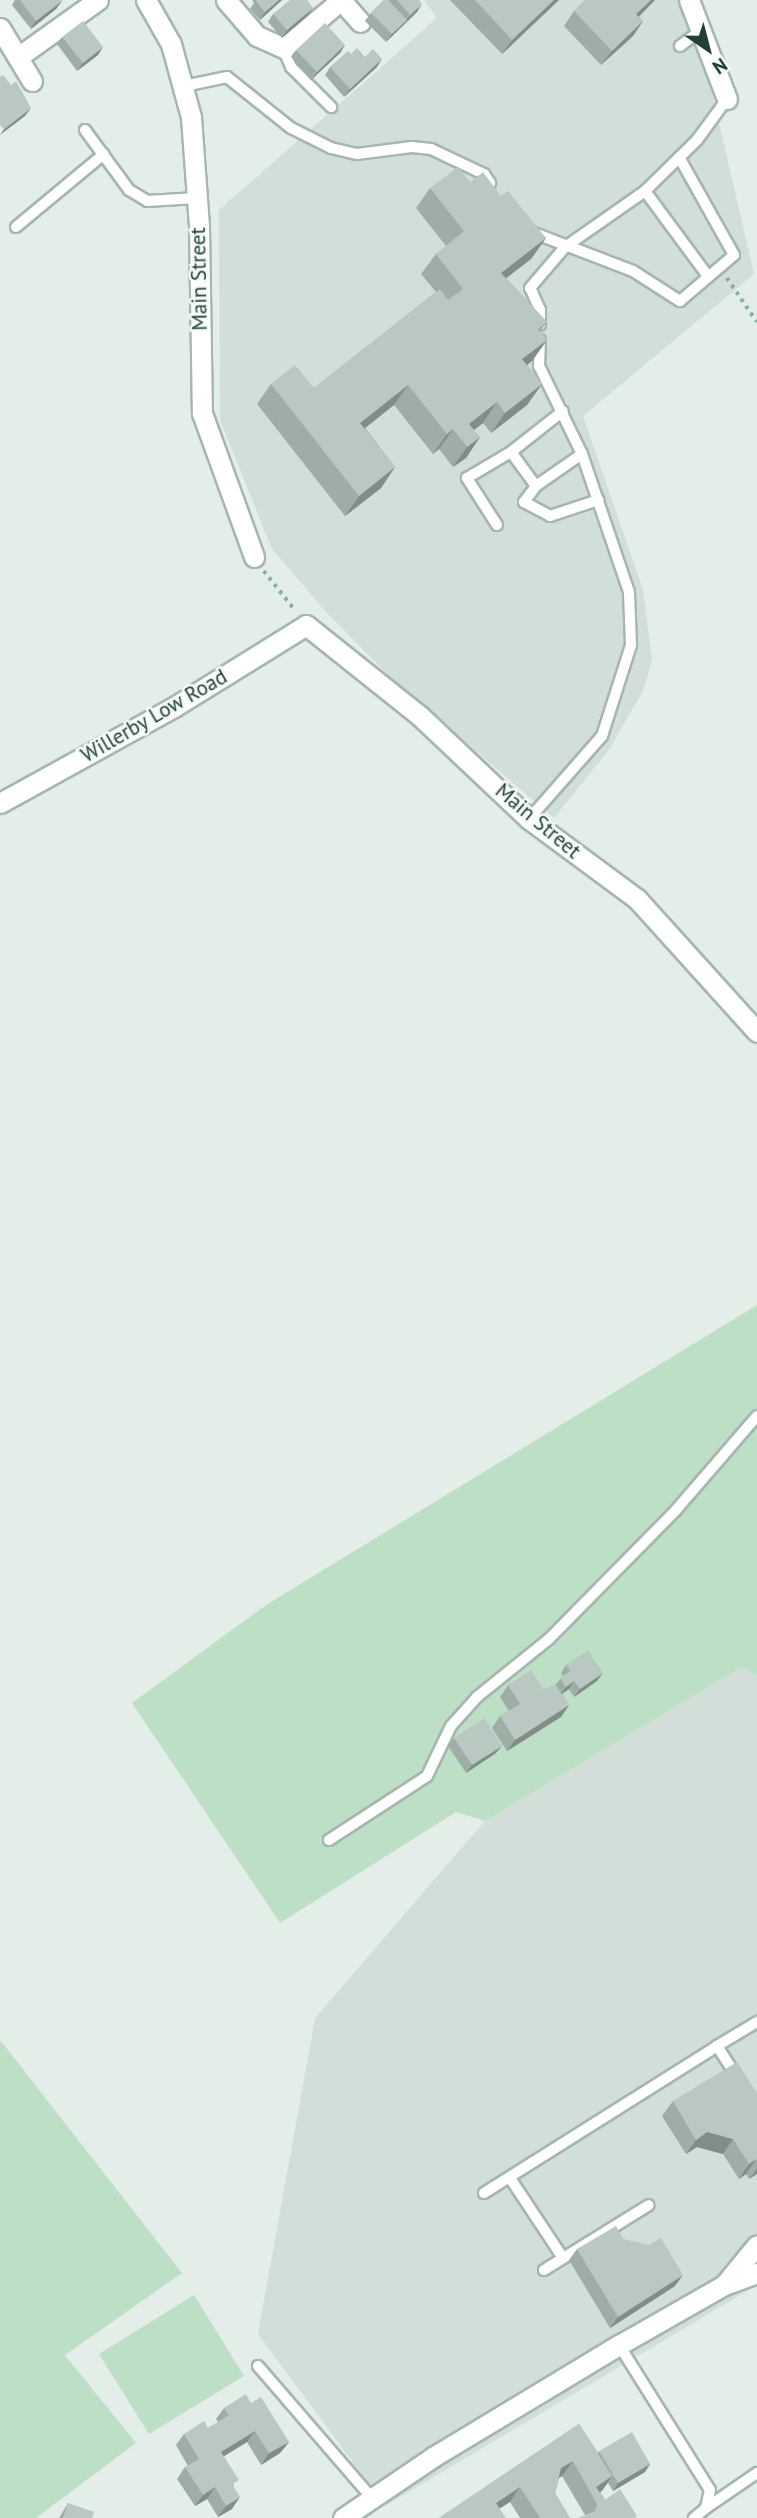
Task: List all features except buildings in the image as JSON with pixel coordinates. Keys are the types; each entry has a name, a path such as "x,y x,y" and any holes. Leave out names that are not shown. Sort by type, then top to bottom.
{"street":[{"path":"18,57 98,0"},
{"name":"Main Street","path":"146,0 171,44 184,86 197,198 202,413 254,557"},
{"path":"226,0 257,36 283,48 341,0 360,22"},
{"path":"689,0 727,99"},
{"path":"0,28 32,81"},
{"name":"Main Street","path":"306,625 420,716 529,819 637,899 757,1032"},
{"name":"Willerby Low Road","path":"0,803 174,707 306,625"},
{"path":"724,2285 757,2245"},
{"path":"343,2518 619,2345 724,2285 757,2274"}],"lane":[{"path":"680,46 701,30"},
{"path":"283,48 291,67 331,107"},
{"path":"184,86 228,77 291,128 331,148 357,154 412,147 430,149 484,174 498,193"},
{"path":"529,819 602,736 631,645 629,592 582,454 539,366 540,310 530,288 565,247 645,191 679,157 727,99"},
{"path":"85,130 130,190 147,201 197,198"},
{"path":"16,226 104,154"},
{"path":"526,230 633,271 680,301 734,255 679,157"},
{"path":"645,191 708,276"},
{"path":"497,525 467,478 511,452 563,411"},
{"path":"511,452 536,486"},
{"path":"582,454 536,486 524,502 550,516 598,500"},
{"path":"329,1840 421,1782 451,1726 477,1697 549,1639 676,1510 757,1416"},
{"path":"484,2193 757,2022"},
{"path":"717,2046 744,2087"},
{"path":"510,2178 563,2258"},
{"path":"544,2270 649,2205"},
{"path":"619,2345 710,2490 706,2508"},
{"path":"258,2366 372,2498"},
{"path":"694,2518 757,2473"}],"path":[{"path":"720,267 757,322"},
{"path":"254,557 306,625"}],"shaded area":[{"path":"424,0 678,0 712,92 754,274 583,416 643,590 652,660 643,691 608,751 554,818 393,680 325,611 272,549 220,420 219,210 437,18"},
{"path":"757,1535 757,2285 385,2506 258,2334 315,2018 485,1821 742,1667"}],"green space":[{"path":"757,1305 757,1675 742,1667 485,1821 456,1812 280,1923 132,1703 266,1605"},
{"path":"0,2040 182,2273 65,2355 136,2443 36,2518 0,2518"},
{"path":"194,2295 244,2376 149,2434 99,2354"}]}
